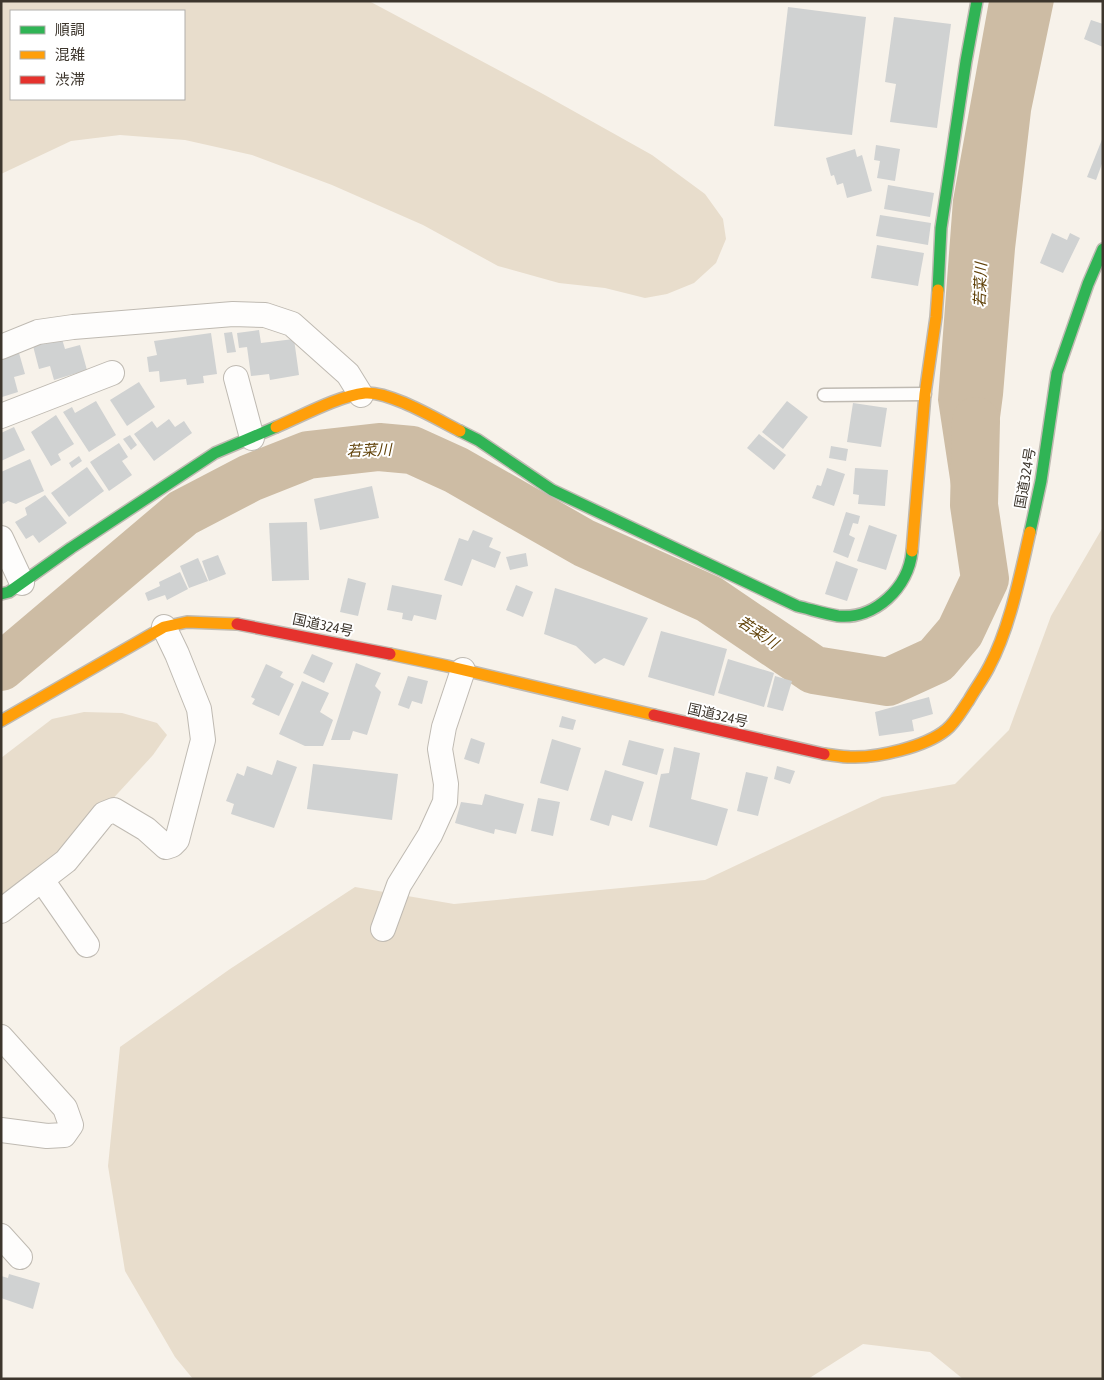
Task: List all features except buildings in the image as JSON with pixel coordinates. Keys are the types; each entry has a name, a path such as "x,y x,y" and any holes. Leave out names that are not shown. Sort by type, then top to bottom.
{"main road":[{"path":"1,594 9,592 71,548 215,453 345,398 368,394 392,398 478,440 552,490 797,606 838,616 862,614 886,601 902,583 912,558 925,394 936,317 942,228 966,61 977,1"},
{"name":"国道324号","path":"1,721 164,627 187,622 242,624 463,670 815,753 851,757 869,756 910,747 946,730 972,697 989,668 1001,641 1021,570 1040,481 1056,372 1088,284 1103,249"}],"street":[{"path":"1,348 38,332 74,327 232,314 265,315 292,324 348,374 361,395"},
{"path":"1,416 112,373"},
{"path":"236,378 252,438"},
{"path":"1,538 22,583"},
{"path":"1,910 66,861 104,814 109,811 114,810 146,829 166,847 172,845 177,840 203,740 199,709 164,627"},
{"path":"384,929 400,886 430,835 445,802 446,784 440,749 444,727 463,670"},
{"path":"42,880 87,945"},
{"path":"1,1037 65,1108 71,1125 64,1135 47,1136 1,1130"},
{"path":"1,1236 20,1258"}],"lane":[{"path":"824,395 925,394"}],"shaded area":[{"path":"1,1 369,1 652,155 705,194 723,219 726,239 716,263 694,283 667,294 645,298 605,288 559,283 498,266 423,225 332,185 252,155 185,140 120,135 71,141 1,174"},
{"path":"1103,527 1103,1379 963,1379 930,1352 863,1344 808,1379 193,1379 175,1357 125,1271 108,1166 120,1047 230,969 355,887 454,904 705,880 882,797 955,784 1009,730 1051,616"},
{"path":"84,712 122,713 157,723 167,735 153,755 108,804 38,873 1,898 1,758 52,719"}],"water":[{"path":"989,1 1054,1 1031,111 1015,249 1003,395 991,486 951,486 938,400 953,200"}],"waterway":[{"name":"若菜川","path":"1,667 183,513 250,478 308,455 379,447 412,450 456,470 584,543 709,599 814,670 888,682 936,660 960,632 985,579 974,505 976,421"}],"traffic: fast":[{"path":"938,290 941,228 977,1"},
{"path":"1030,532 1041,481 1057,373 1088,284 1103,249"},
{"path":"1,594 9,592 71,548 215,453 276,427"},
{"path":"460,431 478,440 552,490 797,606 838,616 852,616 865,613 888,599 897,588 904,577 912,551"}],"traffic: slow":[{"path":"912,551 925,394 938,290"},
{"path":"276,427 332,402 365,393 400,401 460,431"},
{"path":"824,754 862,757 900,750 926,742 946,730 952,724 984,676 1003,636 1014,601 1030,532"},
{"path":"1,721 164,627 187,622 237,624"},
{"path":"390,654 654,715"}],"traffic: jam":[{"path":"237,624 390,654"},
{"path":"654,715 824,754"}]}
